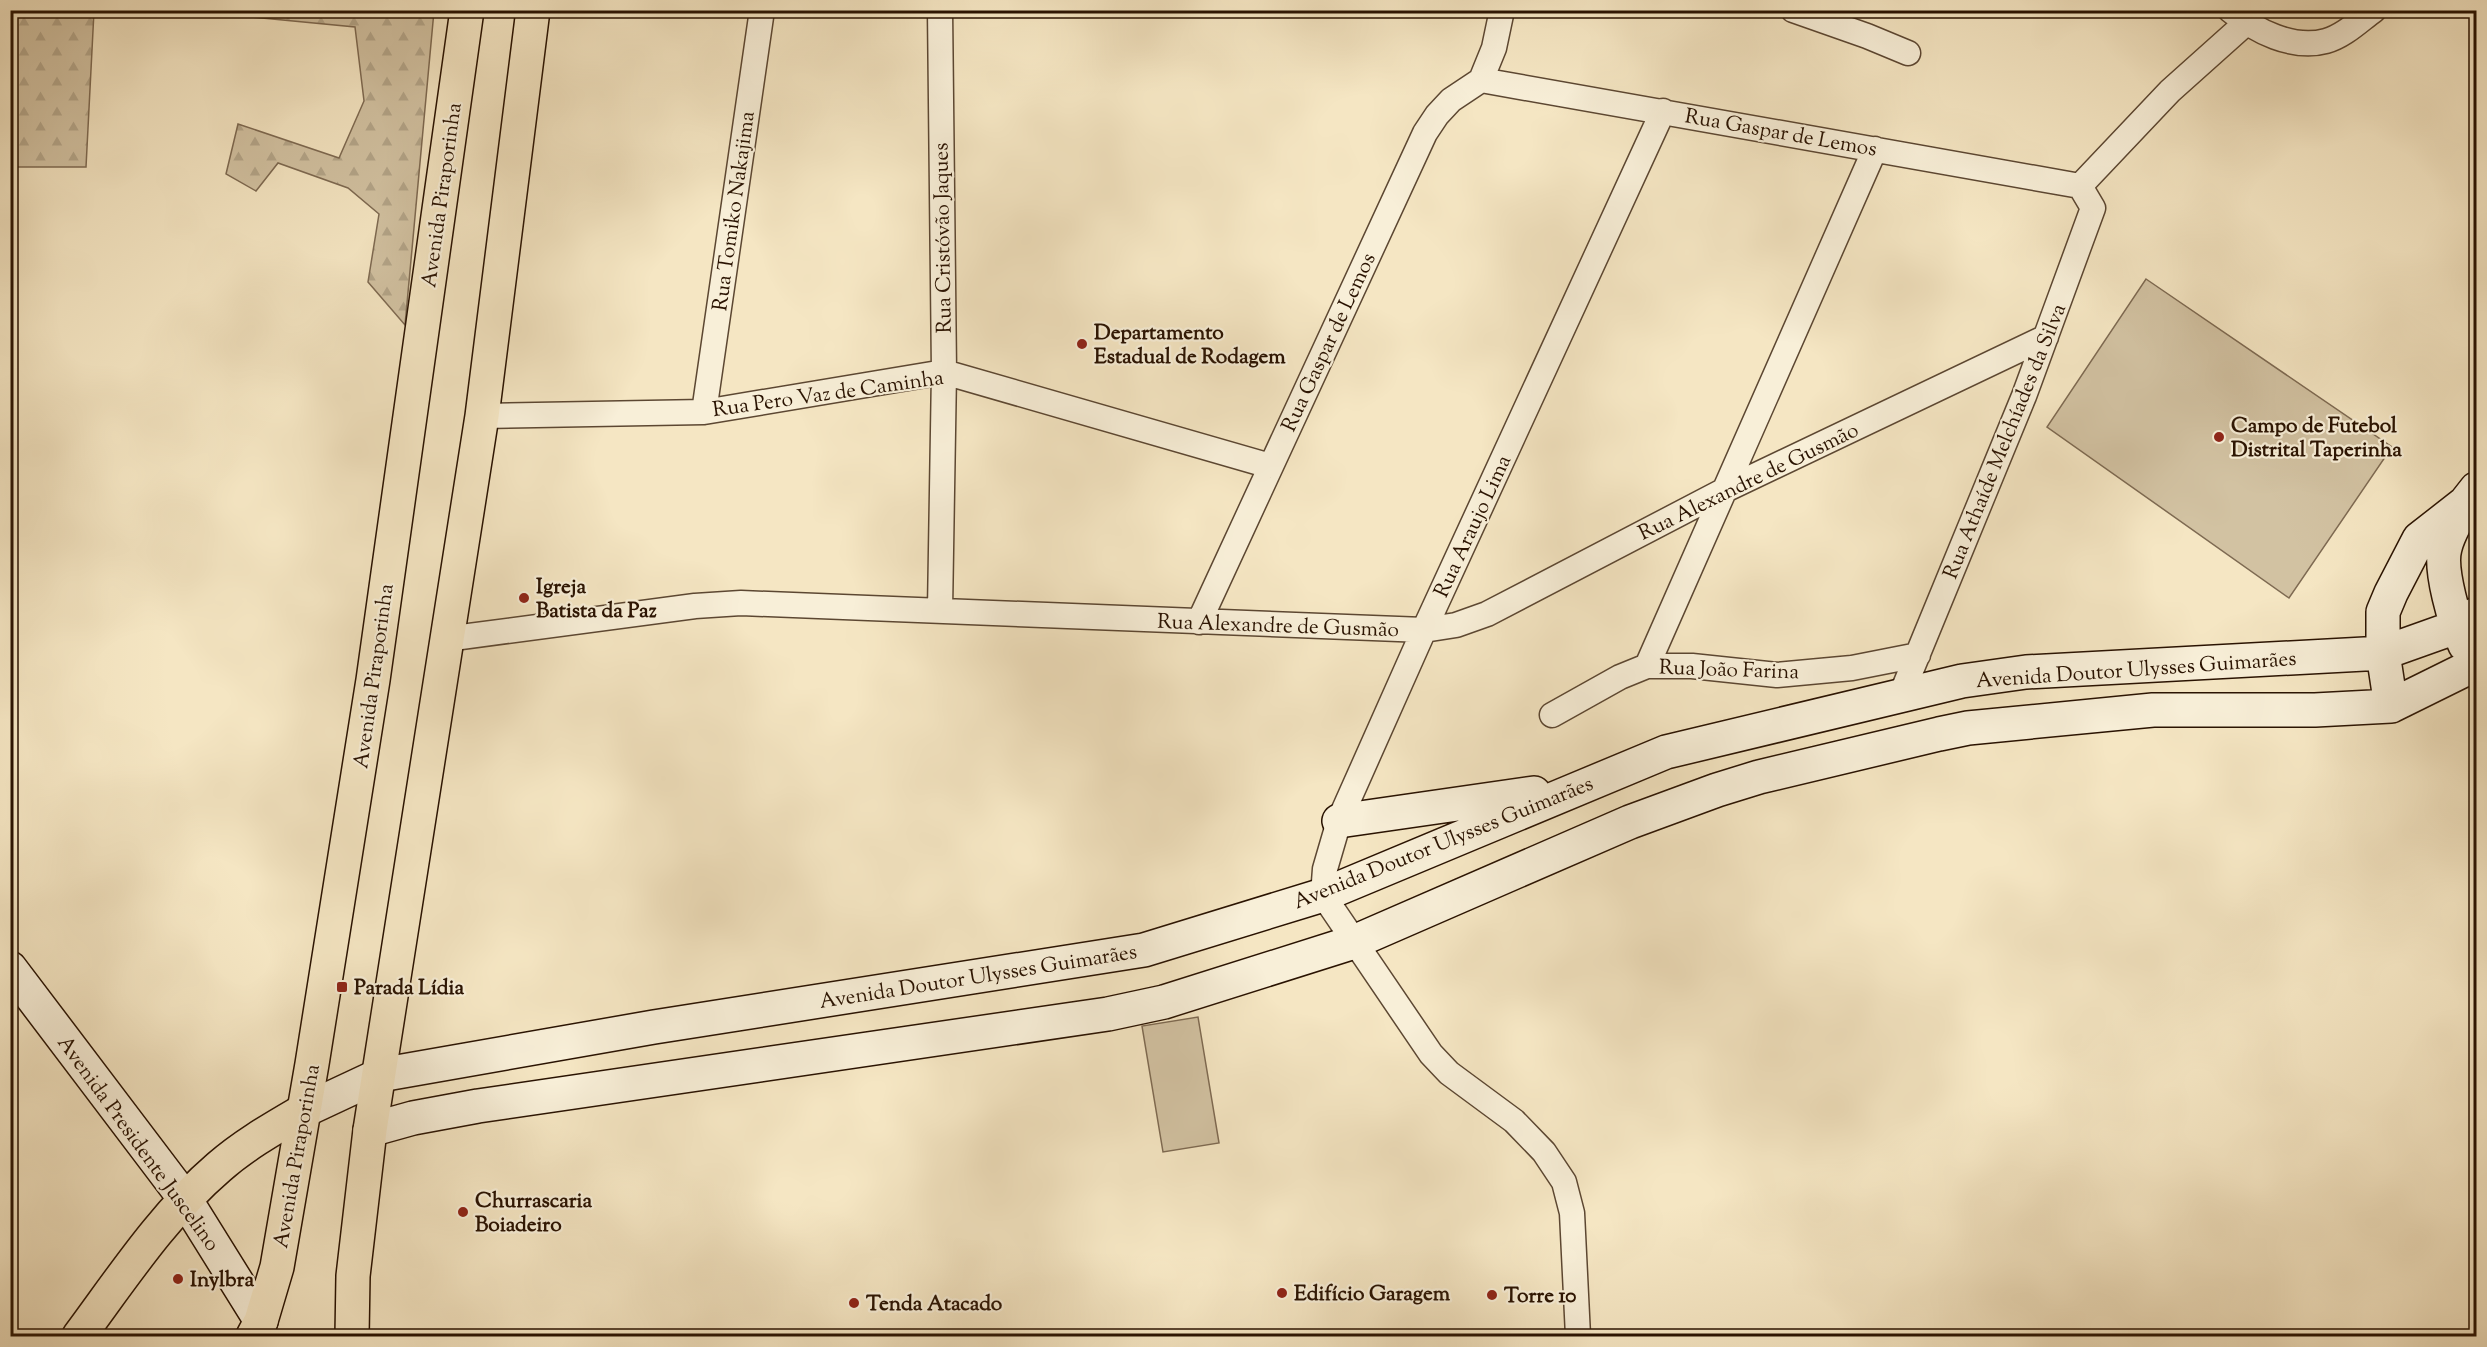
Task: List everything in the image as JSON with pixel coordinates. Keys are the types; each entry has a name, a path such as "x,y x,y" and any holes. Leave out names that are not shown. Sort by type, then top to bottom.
{"main road":[{"name":"Avenida Piraporinha","path":"257,1329 277,1267 373,680 467,10"},
{"path":"352,1336 353,1276 370,1130 482,416 533,10"},
{"path":"2471,496 2445,548 2444,564 2449,590 2466,621 2475,665"},
{"path":"2391,706 2383,653 2387,602 2419,539 2471,496"},
{"path":"2320,656 2387,602 2421,585 2449,590"},
{"name":"Avenida Doutor Ulysses Guimarães","path":"303,1112 380,1075 654,1027 1144,951 1323,894 1666,752 1962,681 2026,672 2383,653 2466,621"},
{"name":"Avenida Doutor Ulysses Guimarães","path":"370,1130 413,1118 545,1096 1108,1014 1164,1002 1354,942 1630,822 1717,790 1759,777 1968,728 2153,710 2315,710 2391,706 2475,665"},
{"path":"1339,821 1580,786"},
{"name":"Avenida Presidente Juscelino","path":"10,968 184,1199 257,1329"},
{"path":"79,1336 161,1226 184,1199 220,1165 258,1138 303,1112"}],"street":[{"name":"Rua Tomiko Nakajima","path":"704,412 762,10"},
{"name":"Rua Cristóvão Jaques","path":"940,10 944,372 940,610"},
{"path":"1480,80 1494,48 1502,10"},
{"path":"1793,10 1908,53"},
{"path":"2080,186 2238,17 2287,40 2307,44 2328,41 2374,10"},
{"name":"Rua Gaspar de Lemos","path":"1199,622 1269,466 1425,133 1451,100 1480,80 2080,186"},
{"name":"Rua Araujo Lima","path":"1323,894 1325,869 1339,821 1424,630 1663,111"},
{"path":"1552,715 1620,677 1647,666 1875,149"},
{"name":"Rua Athaíde Melchíades da Silva","path":"1901,695 2024,396 2093,208 2080,186"},
{"name":"Rua Alexandre de Gusmão","path":"446,639 695,606 741,603 1424,630 1456,625 1487,614 1725,490 2046,337"},
{"name":"Rua Pero Vaz de Caminha","path":"482,416 704,412 944,372 1269,466"},
{"name":"Rua João Farina","path":"1647,666 1692,666 1777,675 1852,668 1918,655"},
{"path":"1323,894 1431,1054 1449,1073 1514,1121 1544,1152 1564,1182 1572,1214 1578,1336"}],"green space":[{"path":"11,10 94,11 86,167 11,167"},
{"path":"241,11 434,11 405,325 368,282 379,214 348,188 278,163 256,191 226,174 238,124 339,158 364,101 355,27 241,16"},
{"name":"Campo de Futebol Distrital Taperinha","path":"2146,279 2392,447 2289,598 2047,427"},
{"path":"1198,1017 1219,1143 1163,1152 1142,1026"}],"place":[{"name":"Departamento Estadual de Rodagem","path":"1082,344"},
{"name":"Campo de Futebol Distrital Taperinha","path":"2219,437"},
{"name":"Igreja Batista da Paz","path":"524,598"},
{"name":"Parada Lídia","path":"342,987"},
{"name":"Churrascaria Boiadeiro","path":"463,1212"},
{"name":"Inylbra","path":"178,1279"},
{"name":"Edifício Garagem","path":"1282,1293"},
{"name":"Torre 10","path":"1492,1295"},
{"name":"Tenda Atacado","path":"854,1303"}]}
